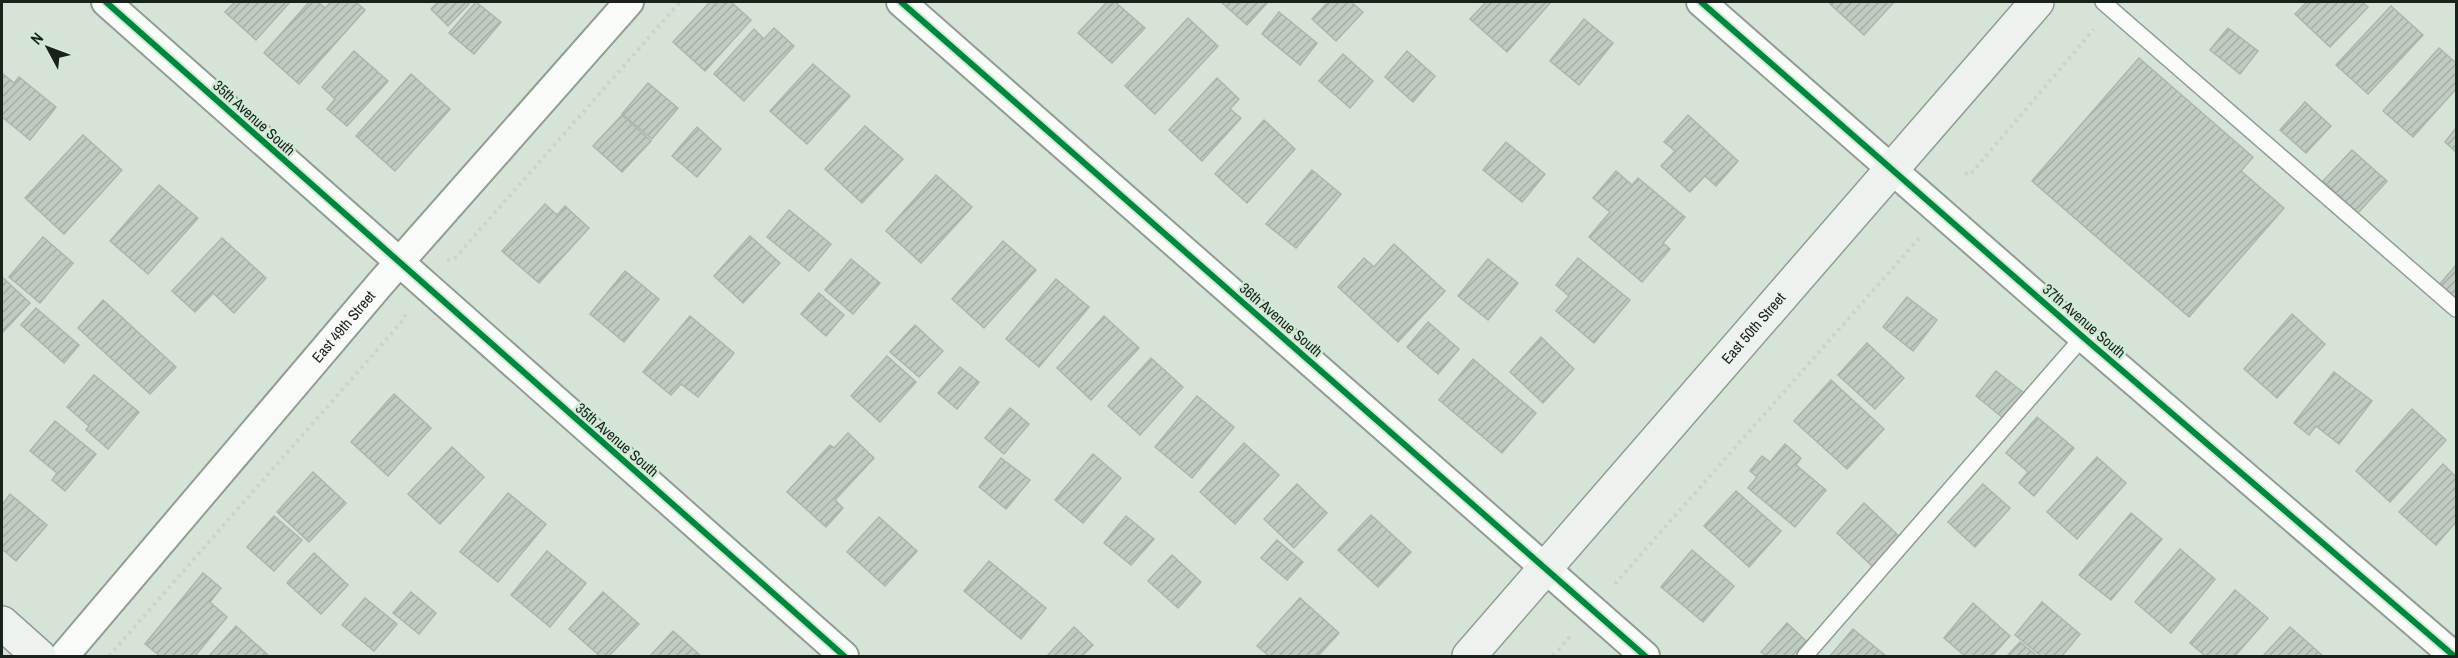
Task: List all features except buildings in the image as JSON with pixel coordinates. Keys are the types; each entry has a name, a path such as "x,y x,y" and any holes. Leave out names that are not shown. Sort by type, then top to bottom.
{"street":[{"name":"35th Avenue South","path":"106,2 844,657"},
{"name":"East 49th Street","path":"64,657 398,263 629,2"},
{"name":"36th Avenue South","path":"901,2 1645,657"},
{"name":"37th Avenue South","path":"1701,2 2083,337 2454,657"},
{"name":"East 50th Street","path":"1470,657 2037,2"},
{"path":"2,623 39,657"}],"lane":[{"path":"2107,5 2457,309"},
{"path":"1805,657 2083,337"}],"path":[{"path":"447,260 455,258 680,2"},
{"path":"1965,173 1970,175 2107,5"},
{"path":"1615,585 1922,236 1915,229"},
{"path":"109,657 405,318 404,308"},
{"path":"1553,657 1578,627"}],"cycle path":[{"path":"106,2 844,656"},
{"path":"901,2 1645,656"},
{"path":"1701,2 2083,337 2454,656"}]}
